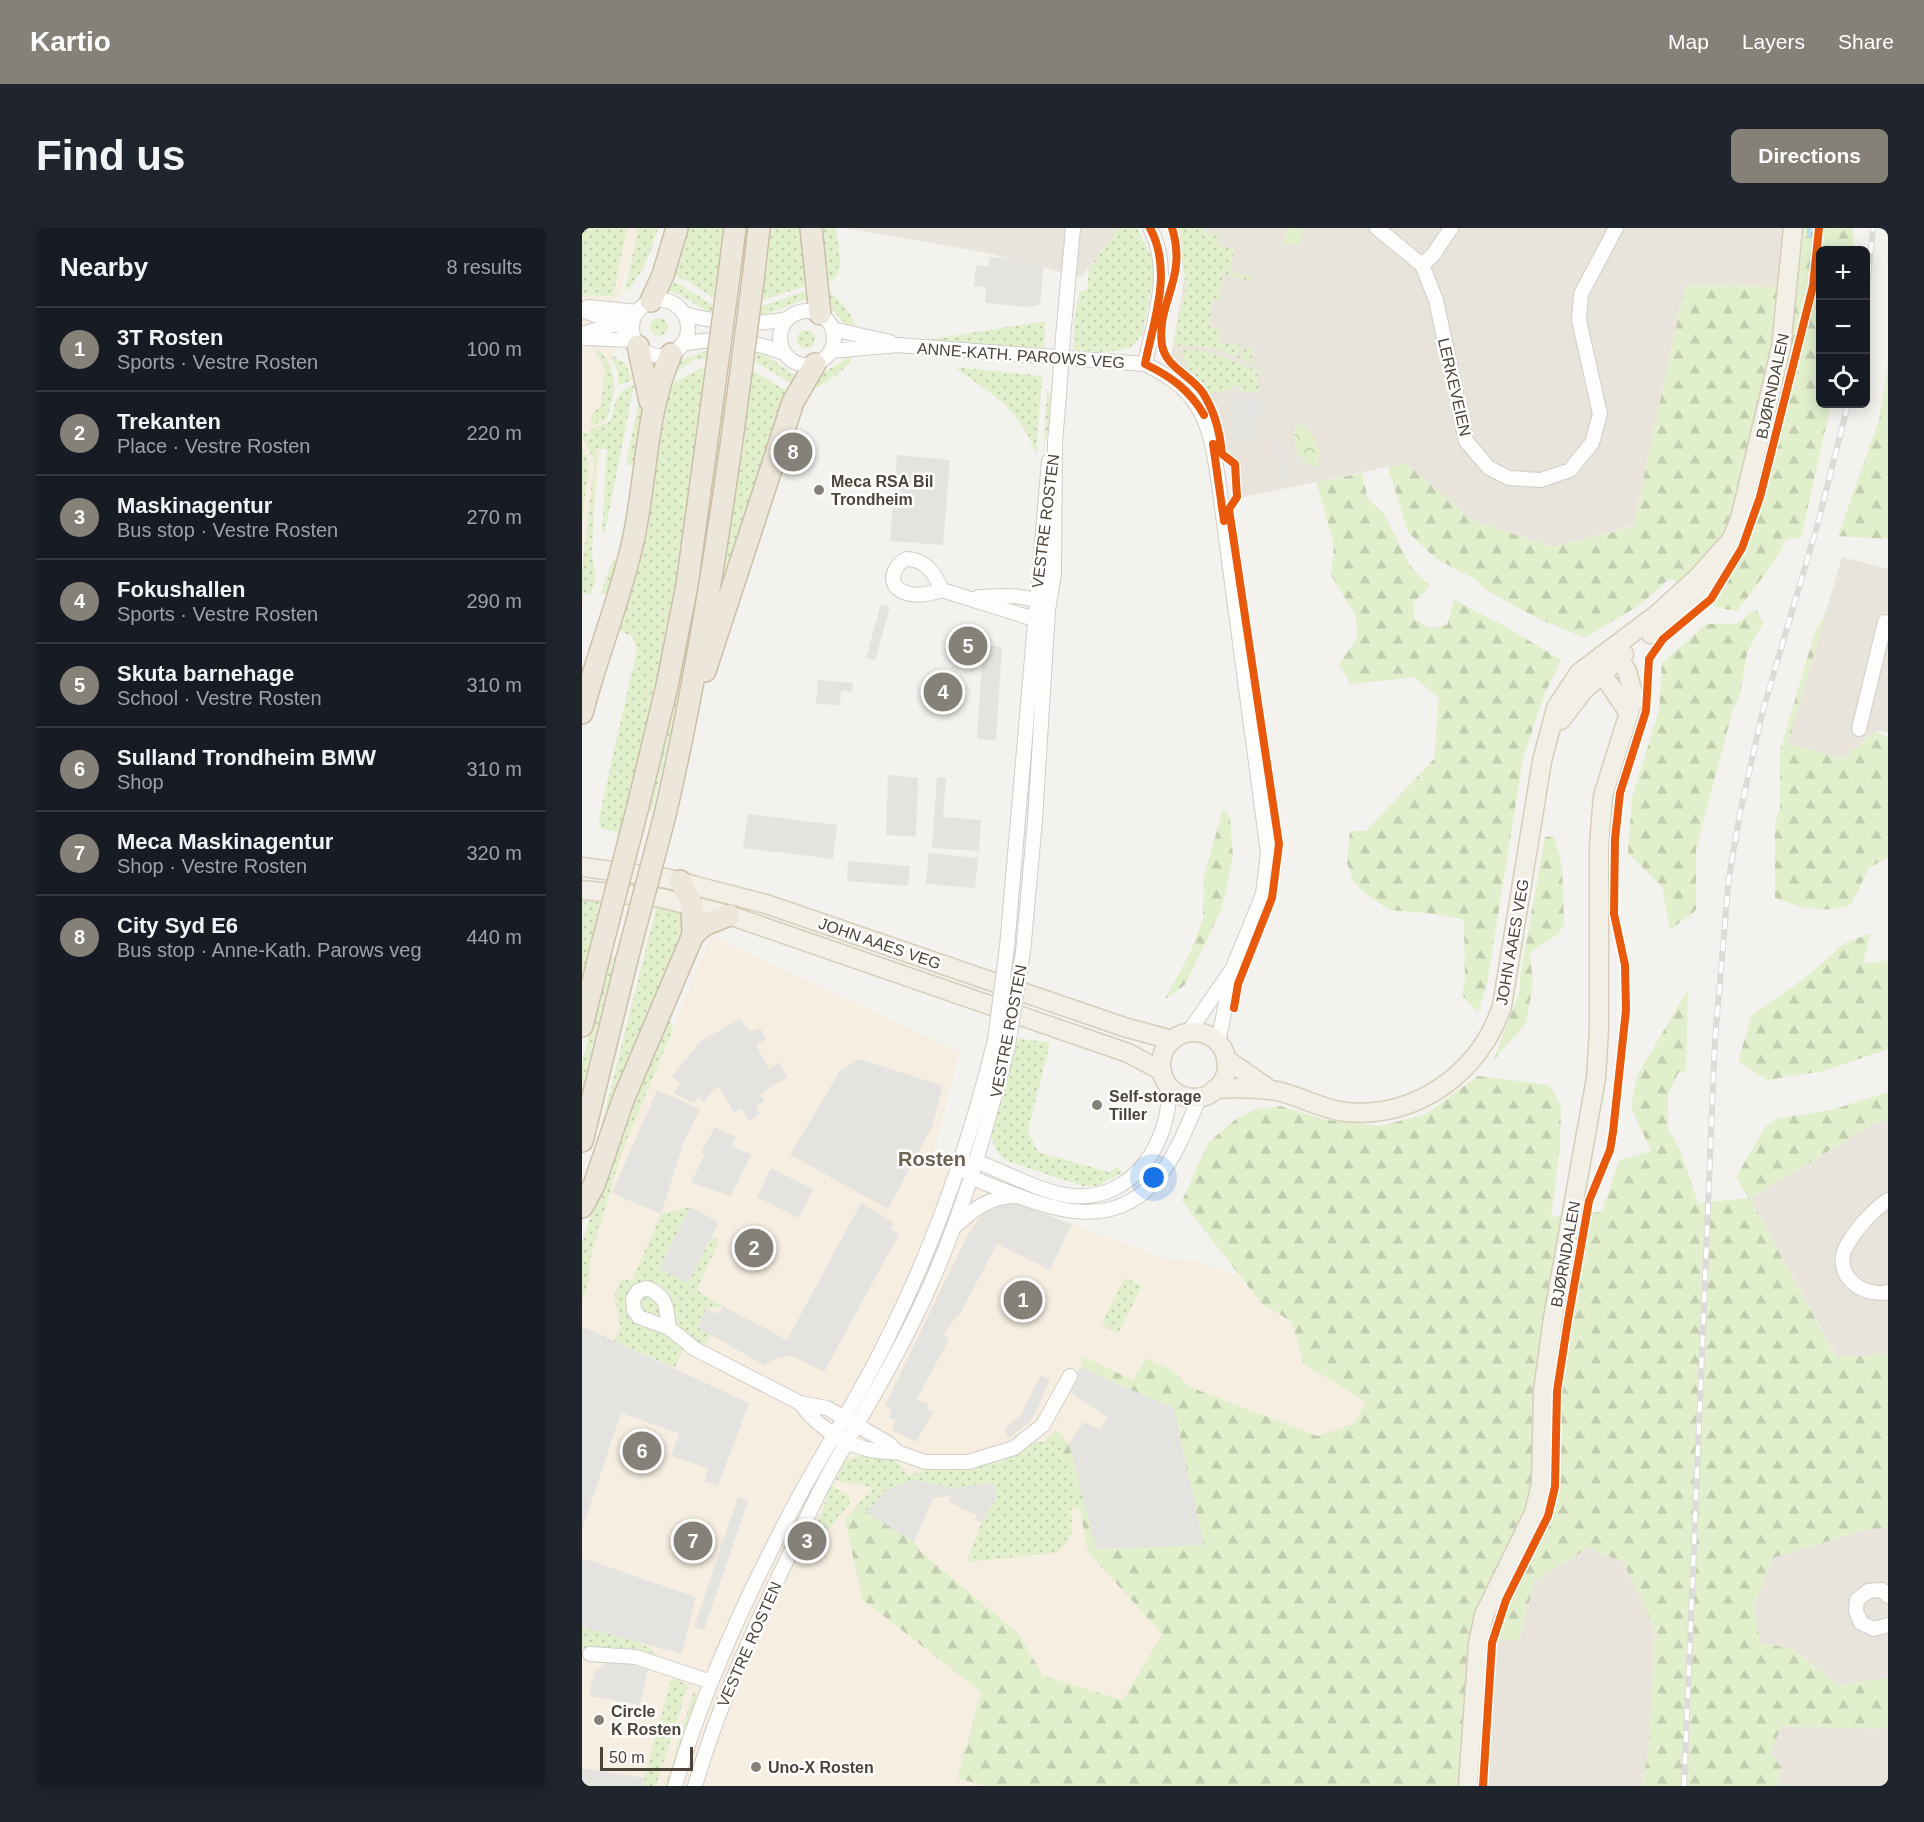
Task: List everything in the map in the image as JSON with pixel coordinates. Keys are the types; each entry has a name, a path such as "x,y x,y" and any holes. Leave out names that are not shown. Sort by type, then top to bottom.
{"highway":[{"path":"644,306 663,275 677,228"},
{"path":"582,1026 667,686 687,585 735,228"},
{"path":"582,1141 665,815 683,735 711,588 759,228"},
{"path":"811,228 826,321"},
{"path":"636,343 652,408"},
{"path":"582,713 633,542 652,408 676,349"},
{"path":"683,735 725,614 793,402 823,358"},
{"path":"680,881 692,904 693,935"},
{"path":"582,1207 594,1185 632,1079 693,935 704,925 729,915"}],"main road":[{"name":"BJØRNDALEN","path":"1468,1786 1478,1644 1484,1615 1534,1513 1540,1484 1543,1391 1553,1318 1596,1078 1599,1029 1599,846 1603,796 1634,697 1632,683 1607,662 1699,594 1721,565 1745,504 1779,358 1786,319 1793,228"},
{"name":"JOHN AAES VEG","path":"1208,1093 1241,1088 1270,1090 1326,1109 1363,1113 1380,1112 1424,1098 1447,1084 1470,1064 1489,1039 1502,1006 1552,716 1579,673 1607,662"},
{"name":"JOHN AAES VEG","path":"582,867 680,881 766,904 1124,1027 1180,1037"},
{"name":"JOHN AAES VEG","path":"582,890 639,895 692,904 729,915 1128,1053 1166,1079"},
{"path":"1206,1034 1222,1051 1225,1075 1208,1093 1183,1096 1166,1079 1163,1054 1180,1037 1206,1034"},
{"name":"JOHN AAES VEG","path":"1222,1051 1270,1090"}],"street":[{"name":"VESTRE ROSTEN","path":"695,1786 711,1732 748,1644 824,1484 859,1425 922,1304 955,1227 978,1162 1008,1046 1023,952 1035,820 1048,610 1054,574 1055,442 1073,228"},
{"name":"ANNE-KATH. PAROWS VEG","path":"1145,364 1162,277 1159,245 1150,228"},
{"name":"LERKEVEIEN","path":"1377,228 1422,266 1436,300 1466,441 1489,468 1509,478 1541,480 1570,470 1592,443 1600,414 1580,320 1581,294 1616,228"},
{"path":"1422,266 1433,255 1451,228"},
{"path":"667,301 684,314 710,321 759,324 787,319 803,311 826,321 834,336 823,358 798,364 784,353 734,341 650,354 636,343 619,324 582,308 644,306 667,301"},
{"path":"582,336 619,324 644,306"},
{"path":"636,343 632,325 644,306"},
{"path":"676,349 688,330 684,314"},
{"path":"784,353 780,339 787,319"},
{"name":"ANNE-KATH. PAROWS VEG","path":"826,321 898,345 1145,364 1168,375 1191,394 1204,414 1212,438 1217,472 1268,853 1263,894 1233,968 1222,1051"},
{"path":"582,336 636,343"},
{"name":"ANNE-KATH. PAROWS VEG","path":"823,358 898,345"},
{"name":"VESTRE ROSTEN","path":"675,1786 711,1682 783,1527 889,1337 961,1164 995,1040 1007,947 1048,462 1055,442"},
{"name":"VESTRE ROSTEN","path":"942,590 1034,619 1048,610"},
{"name":"VESTRE ROSTEN","path":"965,598 1035,599 1048,610"},
{"path":"1859,729 1885,622"},
{"path":"1873,677 1888,681"},
{"name":"ANNE-KATH. PAROWS VEG","path":"1180,1037 1233,968"},
{"path":"961,1164 978,1162 1070,1196 1093,1196 1112,1190 1132,1178 1153,1151 1169,1112 1166,1079"},
{"path":"961,1164 972,1178 1019,1196 1065,1211 1082,1213 1102,1211 1127,1203 1147,1190 1165,1169 1208,1093"},
{"path":"955,1227 974,1209 987,1202 1019,1196"},
{"path":"1888,1200 1877,1208 1847,1245 1842,1259 1845,1271 1854,1285 1864,1292 1878,1295 1888,1292"},
{"path":"669,1328 695,1349 800,1403 827,1408 859,1425 897,1452 926,1462 968,1462 1014,1448 1043,1425 1070,1376"},
{"path":"800,1403 819,1424 848,1442 884,1453 897,1452"},
{"path":"1888,1596 1882,1590 1868,1591 1857,1599 1856,1611 1861,1623 1874,1629 1888,1625"},
{"name":"VESTRE ROSTEN","path":"590,1654 636,1657 711,1682"}],"shaded area":[{"path":"582,228 645,228 623,278 582,606"},
{"path":"844,228 1119,228 1081,277 983,252"},
{"path":"1176,228 1783,228 1782,287 1685,285 1633,526 1552,547 1471,520 1406,463 1234,499 1219,409 1171,357 1185,275"},
{"path":"989,257 1044,262 1040,304 1030,307 985,303 986,287 974,286 976,265 989,266"},
{"path":"1260,393 1262,413 1254,425 1255,438 1233,439 1229,396"},
{"path":"1281,434 1285,479 1278,479 1275,435"},
{"path":"897,455 950,460 943,545 890,541"},
{"path":"1842,557 1888,569 1888,732 1875,731 1843,759 1788,744"},
{"path":"881,604 890,607 875,660 866,658"},
{"path":"983,645 1002,647 996,740 977,739"},
{"path":"818,680 853,683 852,692 841,691 840,705 816,704"},
{"path":"888,775 918,778 916,837 886,835"},
{"path":"937,777 946,778 943,817 981,820 979,851 932,848"},
{"path":"748,814 837,825 833,859 743,848"},
{"path":"929,853 978,858 975,888 926,884"},
{"path":"848,861 910,866 908,886 847,881"},
{"path":"711,936 960,1052 931,1162 1017,1204 1166,1259 1197,1261 1239,1277 1261,1303 1292,1322 1303,1363 1366,1402 1354,1424 1317,1436 1190,1387 1172,1370 1146,1358 1133,1380 1085,1357 1174,1409 1074,1479 1088,1552 1162,1634 1123,1700 1043,1676 1019,1634 923,1554 914,1542 857,1506 862,1599 981,1692 957,1778 986,1786 582,1786 582,1249"},
{"path":"740,1019 750,1032 760,1028 766,1039 756,1045 769,1069 780,1062 787,1077 760,1094 765,1101 756,1106 760,1114 748,1121 742,1109 734,1113 719,1087 704,1102 698,1096 694,1103 674,1093 680,1084 672,1076 701,1041"},
{"path":"859,1059 943,1086 932,1127 888,1209 790,1155 840,1071"},
{"path":"657,1090 700,1109 683,1144 661,1214 612,1193"},
{"path":"1888,1121 1888,1354 1837,1357 1750,1198 1875,1123"},
{"path":"715,1127 736,1137 732,1146 751,1155 731,1196 691,1183 704,1155 701,1153"},
{"path":"771,1168 813,1189 799,1218 757,1197"},
{"path":"861,1203 894,1223 891,1229 899,1234 824,1372 792,1356 776,1358 764,1365 697,1327 706,1309 718,1314 723,1306 787,1340"},
{"path":"1017,1204 1072,1224 1050,1270 997,1244 961,1312 943,1334 949,1339 917,1399 928,1405 927,1409 933,1412 916,1442 892,1430 896,1421 889,1417 892,1409 885,1405 966,1238 983,1213 1002,1205"},
{"path":"690,1207 719,1222 688,1283 659,1268"},
{"path":"582,1326 749,1403 718,1486 704,1482 708,1468 671,1456 679,1433 621,1413 582,1529"},
{"path":"1080,1367 1174,1409 1204,1545 1096,1549 1069,1444 1084,1422 1100,1430 1107,1417 1068,1391"},
{"path":"1041,1375 1050,1380 1035,1414 1029,1423 1009,1438 1004,1429 1021,1415"},
{"path":"913,1480 954,1488 993,1483 997,1497 982,1522 975,1520 976,1515 949,1502 951,1496 933,1498 914,1542 866,1512 886,1490"},
{"path":"738,1497 748,1501 704,1630 694,1627"},
{"path":"1888,1528 1888,1678 1838,1685 1793,1649 1760,1643 1754,1605 1773,1558 1865,1530"},
{"path":"1588,1548 1623,1562 1655,1630 1648,1756 1641,1786 1461,1786 1474,1635 1519,1641 1535,1580"},
{"path":"582,1558 696,1597 682,1654 582,1627"},
{"path":"608,1662 638,1664 648,1669 640,1705 589,1696 594,1672"},
{"path":"1781,1726 1888,1729 1888,1786 1777,1786 1782,1768 1771,1753"},
{"path":"582,1768 645,1778 642,1786 582,1786"}],"green space":[{"path":"582,228 627,228 613,296 582,295"},
{"path":"638,228 658,228 642,270 625,292"},
{"path":"685,228 725,228 715,299 688,281 670,275"},
{"path":"744,228 750,228 744,272 738,272"},
{"path":"768,228 805,228 810,285 760,300"},
{"path":"817,228 836,228 840,253 837,276 822,285"},
{"path":"1119,228 1137,228 1151,255 1155,272 1142,335 1130,348 1106,352 1073,350 1074,320 1080,291 1087,290 1089,268"},
{"path":"1178,228 1205,228 1204,233 1218,235 1217,245 1234,249 1230,272 1251,276 1249,281 1223,273 1219,300 1213,299 1209,327 1221,330 1219,342 1243,346 1235,356 1215,348 1173,345 1186,287"},
{"path":"1287,228 1303,228 1299,246 1284,244"},
{"path":"1783,228 1853,228 1854,246 1816,246 1816,408 1830,408 1801,538 1786,539 1774,562 1737,611 1715,607 1670,578 1641,604 1585,638 1535,617 1484,589 1475,579 1435,558 1408,532 1388,467 1406,463 1471,520 1552,547 1633,527 1685,285 1781,287"},
{"path":"670,280 715,305 714,313 667,290"},
{"path":"826,291 836,297 846,308 853,319 856,330 843,321 831,308 825,299"},
{"path":"802,292 810,292 811,300 797,302 758,315 760,307"},
{"path":"659,318 665,321 668,327 665,333 659,336 653,333 650,327 653,321"},
{"path":"1045,321 1044,350 917,340 927,340"},
{"path":"806,330 812,333 815,339 812,345 806,348 800,345 797,339 800,333"},
{"path":"1247,347 1253,350 1251,363 1237,357"},
{"path":"709,350 708,358 693,360 673,375 669,371 681,360"},
{"path":"595,351 601,352 611,369 614,392 607,419 591,426 592,414 601,405 605,369"},
{"path":"1181,351 1209,352 1257,371 1259,392 1240,392 1239,386 1232,386 1232,390 1210,393 1188,369"},
{"path":"608,353 625,363 633,380 618,385 618,371"},
{"path":"755,353 767,356 796,376 792,384 754,361"},
{"path":"854,353 848,364 837,375 812,389 818,377"},
{"path":"1888,365 1888,539 1838,536 1879,420"},
{"path":"708,367 686,534 666,643 621,834 600,828 599,817 637,649 632,636 615,629 662,386"},
{"path":"954,367 1042,376 1036,454 1013,413 992,394"},
{"path":"752,370 788,392 712,635"},
{"path":"634,385 605,532 602,532 607,449 597,449 592,556 596,578 590,595 582,594 582,570 594,465 582,432 590,433 591,429 609,422 619,395 627,387"},
{"path":"723,392 730,393 700,605 652,812 646,811"},
{"path":"1047,393 1052,394 1050,420 1043,451"},
{"path":"645,401 634,466 626,464 637,410 640,402"},
{"path":"1300,424 1317,443 1320,455 1316,466 1304,462 1297,452 1294,433 1295,427"},
{"path":"582,449 589,464 582,523"},
{"path":"1362,473 1368,499 1384,514 1411,567 1430,586 1413,603 1415,620 1430,628 1447,625 1454,600 1510,629 1561,660 1545,693 1523,758 1487,984 1478,1012 1462,995 1465,980 1464,920 1437,914 1389,910 1354,883 1347,863 1350,831 1366,831 1434,759 1439,698 1414,677 1351,684 1339,665 1357,638 1356,616 1331,575 1334,544 1316,482"},
{"path":"613,559 617,564 609,592 600,595"},
{"path":"1756,609 1763,623 1747,653 1740,694 1732,713 1696,849 1696,910 1670,930 1662,887 1628,853 1632,798 1659,710 1662,663 1706,624 1736,624"},
{"path":"1827,609 1788,744 1843,759 1875,731 1888,738 1888,857 1869,868 1851,905 1821,910 1775,898 1775,824 1780,808 1780,751 1814,635"},
{"path":"1223,809 1230,817 1233,856 1222,908 1185,985 1165,999 1191,951 1203,918 1204,876"},
{"path":"1554,836 1562,866 1564,924 1553,938 1530,954 1533,983 1526,1023 1493,1061 1520,990 1520,977 1545,837"},
{"path":"582,900 600,901 582,986"},
{"path":"658,901 684,908 690,924 587,1183"},
{"path":"1871,933 1863,964 1888,960 1888,1049 1824,1071 1767,1080 1738,1061 1752,1015 1809,975 1843,944"},
{"path":"609,955 615,957 582,1088 582,1063"},
{"path":"1688,989 1686,1071 1678,1073 1668,1095 1668,1128 1680,1150 1698,1203 1749,1198 1736,1177 1765,1127 1778,1118 1831,1110 1888,1092 1888,1121 1875,1123 1750,1198 1836,1357 1888,1354 1888,1528 1865,1530 1773,1558 1754,1605 1760,1643 1793,1649 1838,1685 1888,1678 1888,1729 1781,1726 1771,1753 1782,1768 1777,1786 1641,1786 1648,1756 1655,1630 1623,1562 1588,1548 1535,1580 1519,1641 1474,1635 1461,1786 986,1786 957,1778 981,1692 862,1599 845,1520 857,1505 914,1542 923,1554 1019,1634 1043,1676 1123,1700 1162,1634 1088,1552 1074,1479 1054,1432 1057,1430 1069,1444 1097,1549 1174,1409 1080,1367 1084,1357 1133,1380 1146,1358 1172,1370 1190,1387 1317,1436 1354,1424 1366,1402 1303,1363 1292,1322 1261,1303 1182,1201 1208,1143 1236,1119 1256,1109 1280,1106 1327,1120 1381,1126 1426,1114 1478,1076 1549,1085 1561,1105 1560,1146 1551,1217 1602,1212 1619,1160 1651,1151 1631,1107 1637,1076"},
{"path":"666,1012 673,1029 621,1154 590,1260 590,1277 582,1300 582,1242 613,1147"},
{"path":"1019,1038 1050,1043 1028,1131 1038,1152 1109,1172 1118,1167 1122,1173 1097,1186 1083,1186 1007,1161 1000,1155 994,1145 991,1132"},
{"path":"690,1207 659,1267 688,1282 712,1236 719,1241 697,1290 723,1306 706,1309 697,1327 711,1335 704,1345 684,1348 675,1368 614,1341 620,1326 614,1296 621,1279 632,1280 661,1214"},
{"path":"1125,1278 1142,1286 1118,1333 1108,1329 1102,1322"},
{"path":"1054,1432 1074,1479 1080,1509 1071,1509 1071,1535 1066,1545 1054,1553 966,1562 982,1522 997,1497 993,1483 954,1488 913,1480 886,1490 866,1512 857,1505 873,1489 836,1480 844,1462 862,1456 887,1457 902,1467 908,1475 935,1468 982,1466 1000,1462 1035,1442 1044,1442"},
{"path":"831,1485 849,1496 849,1505 818,1542 812,1540"},
{"path":"582,1627 631,1639 656,1654 632,1649 582,1648"},
{"path":"675,1679 688,1685 656,1786 642,1786 670,1682"},
{"path":"694,1690 697,1695 669,1786 665,1786"}],"waterway":[{"path":"1809,228 1809,236"}],"railway":[{"path":"1870,258 1873,228"},
{"path":"1684,1786 1715,1039 1729,877 1740,813 1763,710 1818,523 1847,408"}],"cycle path":[{"path":"1150,228 1157,244 1161,278 1157,313 1145,364 1179,385 1204,415"},
{"path":"1172,228 1176,246 1176,262 1163,316 1162,345 1168,360 1203,393 1216,422 1222,454 1235,464 1237,497 1229,509 1279,844 1272,898 1238,984 1234,1008"},
{"path":"1483,1786 1492,1643 1506,1600 1548,1516 1555,1487 1557,1391 1568,1320 1589,1201 1610,1150 1613,1132 1626,1010 1625,965 1614,914 1615,839 1620,793 1646,711 1649,659 1663,639 1711,599 1742,548 1760,497 1813,286 1819,228"},
{"path":"1213,444 1224,521"}],"place":[{"name":"City Syd E6","path":"793,452"},
{"name":"Meca RSA Bil Trondheim","path":"819,490"},
{"name":"Skuta barnehage","path":"968,646"},
{"name":"Fokushallen","path":"943,692"},
{"name":"Self-storage Tiller","path":"1097,1105"},
{"name":"Trekanten","path":"754,1248"},
{"name":"3T Rosten","path":"1023,1300"},
{"name":"Sulland Trondheim BMW","path":"642,1451"},
{"name":"Meca Maskinagentur","path":"693,1541"},
{"name":"Maskinagentur","path":"807,1541"},
{"name":"Circle K Rosten","path":"599,1720"},
{"name":"Uno-X Rosten","path":"756,1767"}],"district":[{"name":"Rosten","path":"932,1159"}]}
